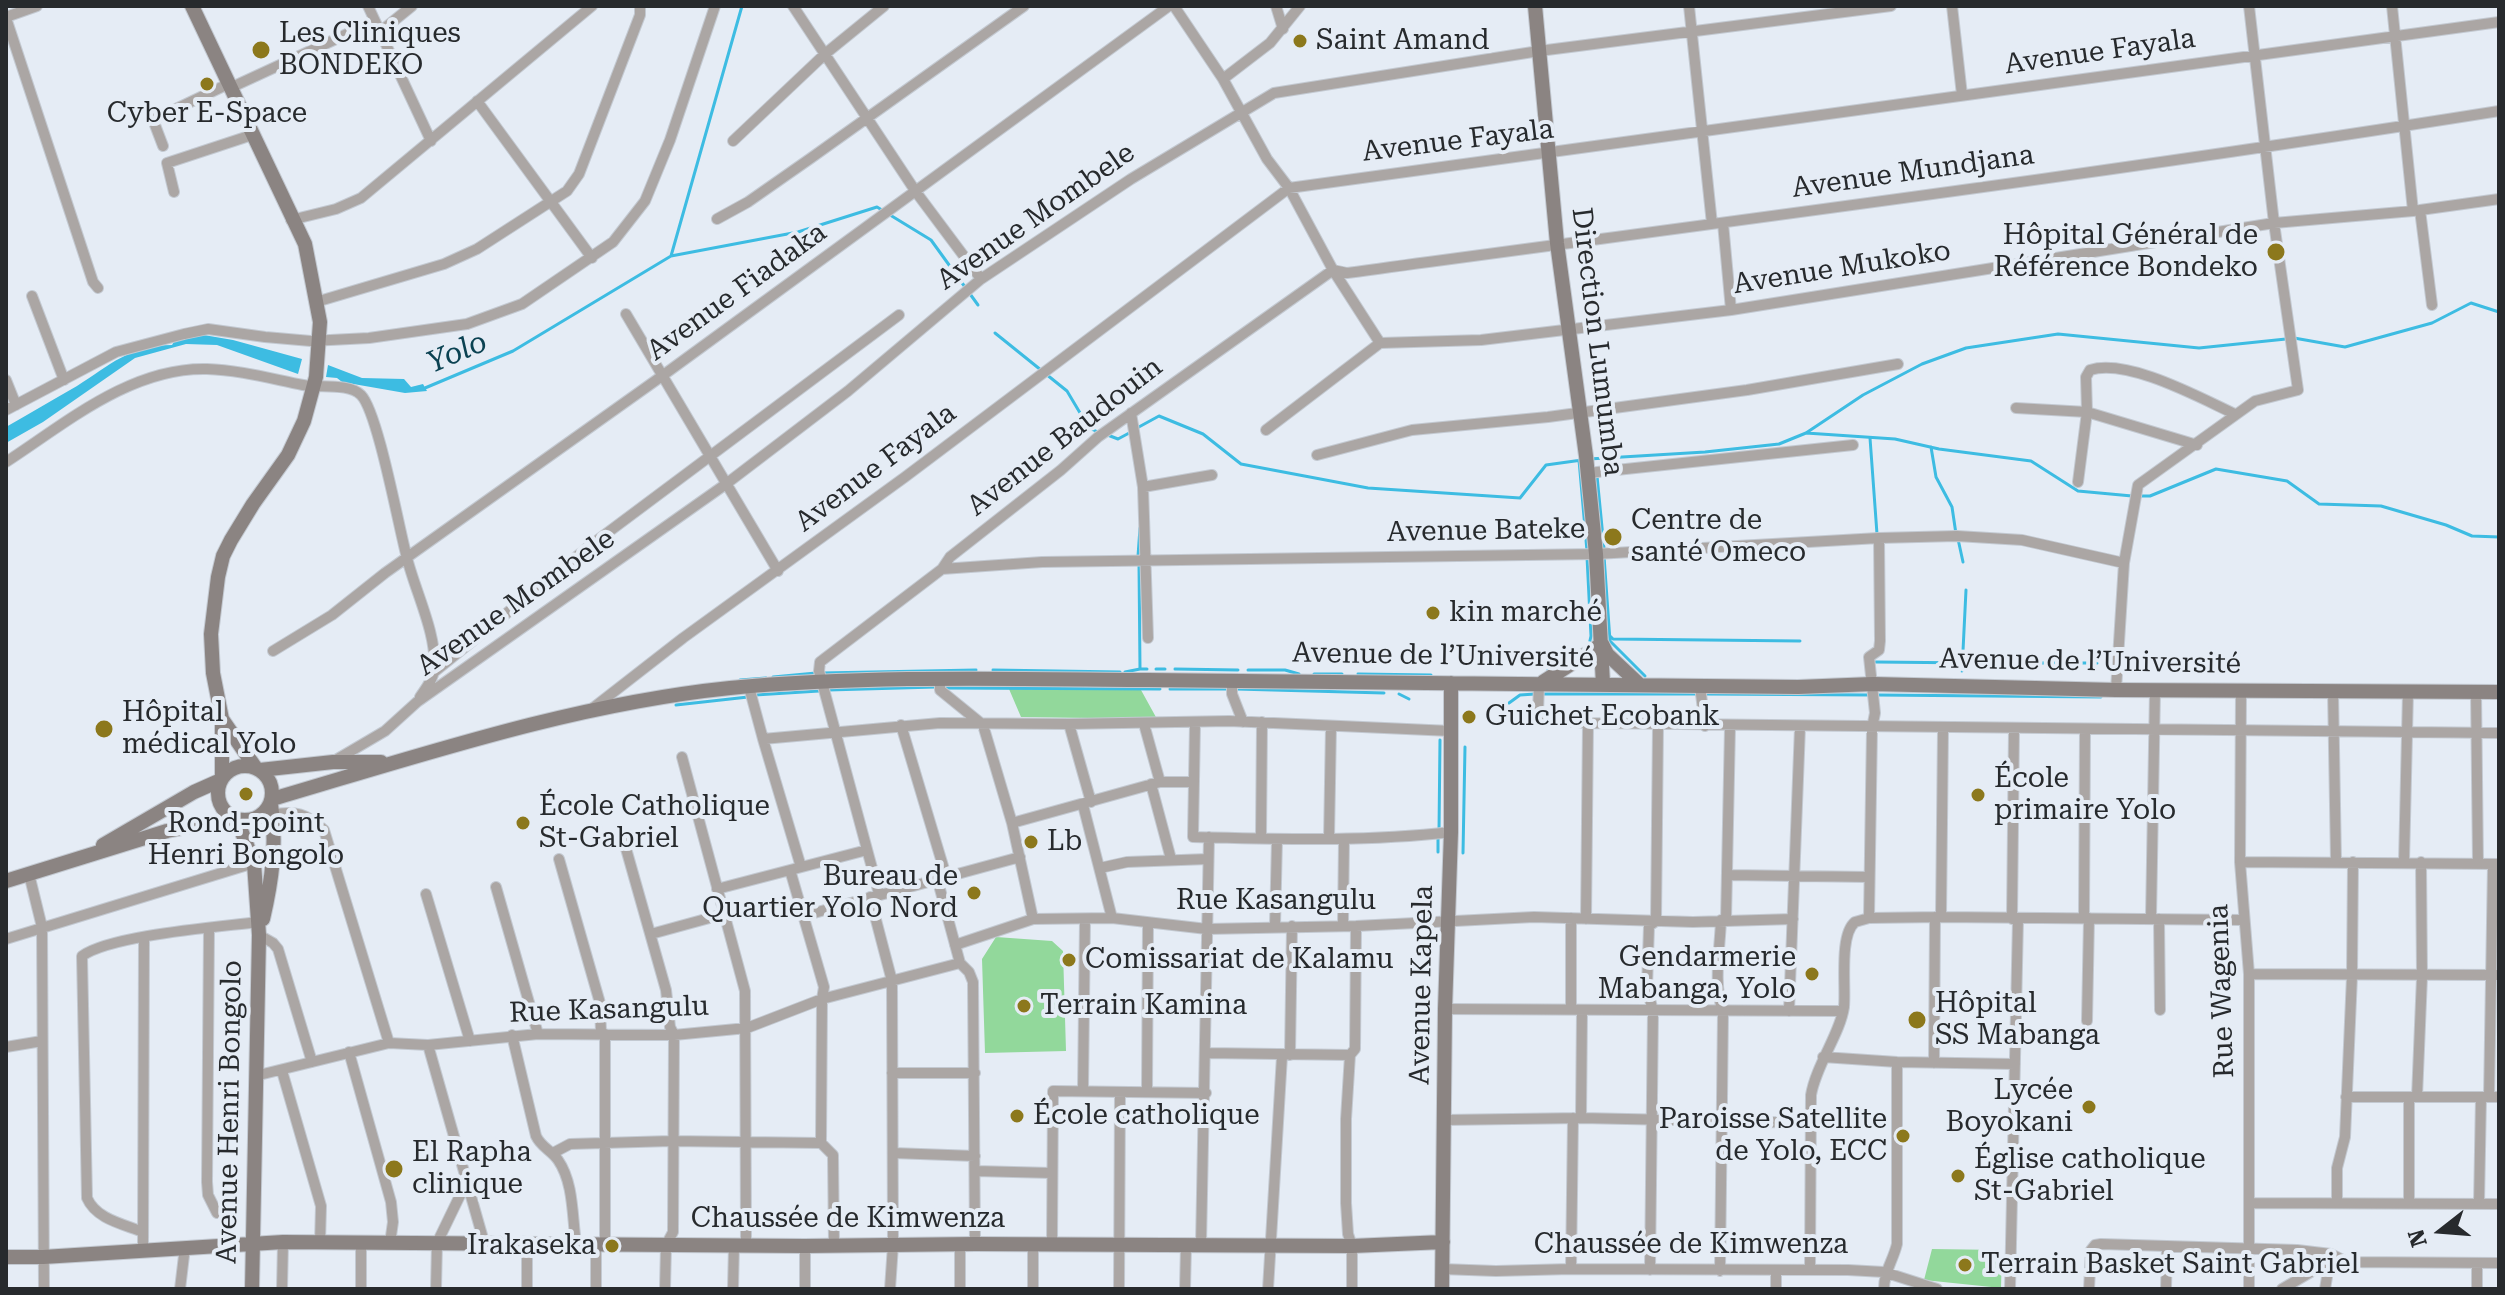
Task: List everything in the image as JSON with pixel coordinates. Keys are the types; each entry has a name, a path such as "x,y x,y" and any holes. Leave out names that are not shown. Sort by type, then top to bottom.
{"street":[{"path":"37,6 6,18 93,282 98,288"},
{"path":"192,6 305,244 316,302 320,340 316,376 304,421 288,455 253,504 223,556 211,634 213,673 222,719 222,779 218,788 221,806 235,819 254,863 259,929 278,949 312,1062"},
{"path":"368,6 431,141"},
{"path":"380,32 412,6"},
{"path":"291,220 336,209 361,198 592,6"},
{"path":"316,302 444,264 477,249 567,191 579,174 640,15 640,6"},
{"path":"6,380 11,407 127,348 208,329 320,340 385,336 467,324 522,304 613,242 645,201 670,140 715,6"},
{"path":"793,6 916,192 981,279"},
{"path":"733,141 825,54 884,6"},
{"path":"717,219 748,202 1024,6"},
{"path":"1171,6 1223,79 1267,159 1289,188 1333,270 1380,343 1266,430"},
{"name":"Avenue Fiadaka","path":"273,651 332,615 1171,6"},
{"path":"1276,6 1283,29"},
{"path":"1223,79 1270,43 1300,6"},
{"name":"Direction Lumumba","path":"1535,6 1557,243 1596,554 1603,684"},
{"path":"1689,6 1701,133 1731,310"},
{"name":"Avenue Mombele","path":"333,762 385,731 417,702 726,484 848,391 981,279 1131,179 1274,93 1539,51 1891,6"},
{"path":"1952,6 1962,95"},
{"path":"2116,690 2124,563 2138,485 2197,445 2235,414 2265,397 2298,390 2274,223 2249,6"},
{"path":"2392,6 2404,126 2432,305"},
{"path":"163,146 155,119 375,21"},
{"name":"Avenue Fayala","path":"589,711 1289,188 2499,22"},
{"path":"477,101 592,258"},
{"name":"Avenue Mundjana","path":"1333,270 1347,273 1718,224 2499,111"},
{"path":"174,192 167,163 252,135"},
{"name":"Avenue Mukoko","path":"1380,343 1481,340 1731,310 2274,223 2499,199"},
{"name":"Avenue Baudouin","path":"822,682 820,662 942,569 950,557 1098,437 1333,270"},
{"path":"32,296 64,380"},
{"path":"626,314 778,571"},
{"path":"417,702 434,672 591,545 899,315"},
{"path":"1317,455 1412,430 1747,390 1898,364"},
{"path":"2078,482 2087,412 2086,377 2090,370 2104,368 2155,378 2235,414"},
{"path":"6,462 111,394 151,377 185,370 316,376 359,393 372,414 407,558 430,636 434,672"},
{"path":"2016,408 2087,412 2197,445"},
{"path":"1131,413 1143,487 1148,638"},
{"path":"1587,466 1853,445"},
{"path":"1143,487 1212,475"},
{"name":"Avenue Bateke","path":"942,569 994,564 1596,554 1879,538 1998,537 2124,563"},
{"path":"1869,918 1873,684 1869,657 1879,650 1880,641 1879,538"},
{"path":"1640,685 1607,654 1602,644 1539,684 1538,713 1542,720 1730,727 2499,733"},
{"path":"940,679 940,690 983,725 1012,823 1033,919"},
{"path":"1232,679 1232,694 1243,722"},
{"name":"Avenue de l’Université","path":"272,806 394,762 589,711 749,687 822,682 1232,679 2499,692"},
{"path":"822,682 867,850 892,981 893,1245 890,1289"},
{"name":"Avenue Kapela","path":"1442,1289 1445,1009 1450,922 1451,683"},
{"path":"1700,686 1705,726"},
{"path":"749,687 796,869 803,916 824,987 821,1143"},
{"path":"2155,690 2155,918 2160,1010"},
{"path":"2333,690 2336,862"},
{"name":"Rue Wagenia","path":"2241,691 2240,862 2249,974 2249,1289"},
{"path":"2404,862 2408,692"},
{"path":"2476,692 2478,864"},
{"path":"222,719 271,783 273,871 259,929"},
{"path":"1261,837 1262,722"},
{"path":"763,739 940,723 1262,722 1451,731"},
{"path":"1586,919 1588,723"},
{"path":"1069,724 1112,918"},
{"path":"1144,724 1171,859"},
{"path":"1195,724 1193,837 1399,838 1451,832"},
{"path":"901,725 960,963 972,976 973,982 975,1171 960,1289"},
{"path":"1650,1270 1653,1011 1647,988 1649,926 1656,921 1658,725"},
{"path":"1329,839 1331,726"},
{"path":"1720,1271 1723,1012 1719,986 1729,875 1730,727"},
{"path":"1789,1011 1800,727"},
{"path":"2010,1289 2015,1064 2014,728"},
{"path":"1934,1063 1943,729"},
{"path":"2085,729 2087,1021"},
{"path":"682,757 743,980 747,1028 744,1143 740,1244 733,1289"},
{"name":"Avenue de l’Université","path":"257,768 333,762 394,762"},
{"path":"79,859 240,766 257,768"},
{"path":"1012,823 1156,783 1194,782"},
{"path":"6,881 167,831 257,818 272,806"},
{"path":"272,806 312,818 324,830 389,1043"},
{"path":"1201,1245 1209,837"},
{"path":"623,838 666,990 670,1027 674,1035 671,1141 673,1232 666,1245 665,1289"},
{"path":"1275,926 1277,839"},
{"path":"1343,926 1344,839"},
{"path":"717,889 867,850"},
{"path":"803,916 1020,857"},
{"path":"559,859 600,1003 603,1033 605,1144 596,1289"},
{"path":"1100,868 1127,862 1208,859"},
{"path":"2240,862 2496,864 2490,1097 2479,1204"},
{"path":"2337,1203 2337,1168 2345,1137 2353,862"},
{"path":"2409,1202 2422,977 2421,862"},
{"path":"6,939 254,863"},
{"path":"29,874 42,927 44,1289"},
{"path":"1729,875 1869,877"},
{"path":"496,887 538,1034"},
{"path":"426,894 470,1041"},
{"path":"651,934 724,914"},
{"path":"1810,1270 1812,1085 1843,1011 1847,934 1855,922 1869,918 1938,917 2243,920"},
{"name":"Rue Kasangulu","path":"955,945 1033,919 1112,918 1207,929 1571,918 1656,921 1793,919"},
{"path":"1571,918 1577,1118 1571,1269"},
{"path":"1083,1091 1085,919"},
{"path":"1147,1091 1148,923"},
{"path":"1268,1289 1286,1056 1292,926"},
{"path":"1352,1289 1352,1246 1346,1203 1346,1119 1350,1055 1355,1049 1356,926"},
{"path":"143,1232 99,1214 87,1198 82,956 93,950 144,938 209,928 259,929"},
{"path":"209,928 207,1182 208,1195 217,1213"},
{"name":"Avenue Henri Bongolo","path":"252,1289 259,929"},
{"path":"143,1250 144,938"},
{"name":"Rue Kasangulu","path":"255,1076 389,1043 428,1045 538,1034 674,1035 747,1028 822,999 960,963"},
{"path":"2249,974 2495,975"},
{"path":"1445,1009 1843,1011"},
{"path":"512,1035 536,1136 553,1153 568,1183 576,1243"},
{"path":"6,1047 42,1041"},
{"path":"428,1045 484,1242"},
{"path":"349,1052 391,1202 393,1222 390,1243"},
{"path":"1206,1053 1350,1055"},
{"path":"1823,1057 2015,1064"},
{"path":"1884,1289 1884,1272 1894,1260 1897,1244 1897,1062"},
{"path":"282,1071 321,1206 320,1243"},
{"path":"892,1073 975,1073"},
{"path":"1052,1244 1053,1091 1206,1093"},
{"path":"1119,1289 1120,1092"},
{"path":"2346,1097 2490,1097"},
{"path":"1444,1120 1577,1118 1810,1123"},
{"path":"553,1153 570,1144 671,1141 821,1143 833,1155 834,1245"},
{"path":"893,1153 975,1156"},
{"path":"975,1171 1052,1173"},
{"path":"436,1289 437,1243 466,1183"},
{"path":"2251,1203 2499,1204"},
{"path":"282,1289 283,1242"},
{"name":"Chaussée de Kimwenza","path":"6,1257 283,1242 805,1246 1352,1246 1443,1242"},
{"path":"361,1243 361,1289"},
{"path":"527,1243 527,1289"},
{"path":"1033,1244 1033,1289"},
{"path":"1185,1289 1186,1245"},
{"path":"2089,1289 2091,1250 2095,1245 2318,1252 2347,1262"},
{"path":"805,1246 805,1289"},
{"path":"2166,1289 2167,1246"},
{"path":"180,1289 185,1247"},
{"path":"2282,1289 2312,1270 2347,1262 2499,1263"},
{"path":"2477,1263 2477,1289"},
{"path":"2325,1289 2329,1265"},
{"name":"Chaussée de Kimwenza","path":"1442,1269 1884,1272 1937,1289"},
{"path":"1776,1271 1776,1289"}],"green space":[{"path":"1009,689 1141,690 1157,719 1021,717"},
{"name":"Terrain Kamina","path":"996,937 1052,941 1063,951 1066,1051 985,1053 982,959"},
{"name":"Terrain Basket Saint Gabriel","path":"1932,1249 2002,1250 2001,1288 1924,1280"}],"water":[{"path":"198,334 302,359 298,374 217,345 186,344 135,358 43,422 6,443 6,427 121,358 144,348 172,345 177,337"},
{"path":"328,365 362,378 404,379 411,387 423,384 427,391 405,393 342,382 326,377"}],"waterway":[{"name":"Yolo","path":"425,388 513,351 671,256 742,6"},
{"path":"671,256 798,232 877,207 931,240 978,305"},
{"path":"2294,338 2345,347 2432,323 2471,303 2499,312"},
{"path":"995,333 1067,391 1089,428 1098,432"},
{"path":"1589,459 1779,444 1806,433 1863,395 1922,364 1966,348 2058,334 2199,348 2286,339"},
{"path":"1137,428 1159,416 1203,434 1241,464 1368,488 1520,498 1546,465 1582,460"},
{"path":"1105,434 1118,439 1131,432"},
{"path":"1806,433 1895,439 1939,449 2031,461 2078,491 2132,496"},
{"path":"1870,438 1877,534"},
{"path":"1931,447 1936,477 1952,507 1956,534"},
{"path":"1579,460 1587,551"},
{"path":"2139,496 2150,496 2216,469 2287,481 2319,504 2381,506 2472,536 2499,537"},
{"path":"1597,476 1604,548"},
{"path":"1138,556 1140,528"},
{"path":"1958,539 1963,562"},
{"path":"1604,556 1610,641 1645,676"},
{"path":"1587,557 1589,645"},
{"path":"1139,564 1140,669 1147,669"},
{"path":"1962,671 1966,590"},
{"path":"1610,636 1613,639 1800,641"},
{"path":"1548,670 1566,659"},
{"path":"1876,662 1975,663"},
{"path":"1981,663 2097,663"},
{"path":"1125,672 1140,669"},
{"path":"1156,669 1165,669"},
{"path":"1175,669 1238,670"},
{"path":"822,673 976,670"},
{"path":"993,670 1120,672"},
{"path":"1248,670 1285,670 1299,674"},
{"path":"773,677 816,673"},
{"path":"1314,674 1342,674"},
{"path":"1358,674 1431,675"},
{"path":"740,680 766,678"},
{"path":"828,690 936,687"},
{"path":"944,688 1160,689"},
{"path":"1170,689 1229,689"},
{"path":"1236,689 1384,693"},
{"path":"755,695 819,691"},
{"path":"1399,694 1409,699"},
{"path":"1509,703 1520,695 1535,694"},
{"path":"1542,694 1697,694"},
{"path":"1705,694 1870,695"},
{"path":"1877,695 2101,697"},
{"path":"676,705 748,697"},
{"path":"1439,831 1440,740"},
{"path":"1463,853 1465,747"},
{"path":"1438,836 1438,852"}],"place":[{"name":"Saint Amand","path":"1300,41"},
{"name":"Les Cliniques BONDEKO","path":"261,50"},
{"name":"Cyber E-Space","path":"207,84"},
{"name":"Hôpital Général de Référence Bondeko","path":"2276,252"},
{"name":"Centre de santé Omeco","path":"1613,537"},
{"name":"kin marché","path":"1433,613"},
{"name":"Guichet Ecobank","path":"1469,717"},
{"name":"Hôpital médical Yolo","path":"104,729"},
{"name":"Rond-point Henri Bongolo","path":"246,794"},
{"name":"École primaire Yolo","path":"1978,795"},
{"name":"École Catholique St-Gabriel","path":"523,823"},
{"name":"Lb","path":"1031,842"},
{"name":"Bureau de Quartier Yolo Nord","path":"974,893"},
{"name":"Comissariat de Kalamu","path":"1069,960"},
{"name":"Gendarmerie Mabanga, Yolo","path":"1812,974"},
{"name":"Terrain Kamina","path":"1024,1006"},
{"name":"Hôpital SS Mabanga","path":"1917,1020"},
{"name":"Lycée Boyokani","path":"2089,1107"},
{"name":"École catholique","path":"1017,1116"},
{"name":"Paroisse Satellite de Yolo, ECC","path":"1903,1136"},
{"name":"El Rapha clinique","path":"394,1169"},
{"name":"Église catholique St-Gabriel","path":"1958,1176"},
{"name":"Irakaseka","path":"612,1246"},
{"name":"Terrain Basket Saint Gabriel","path":"1965,1265"}]}
